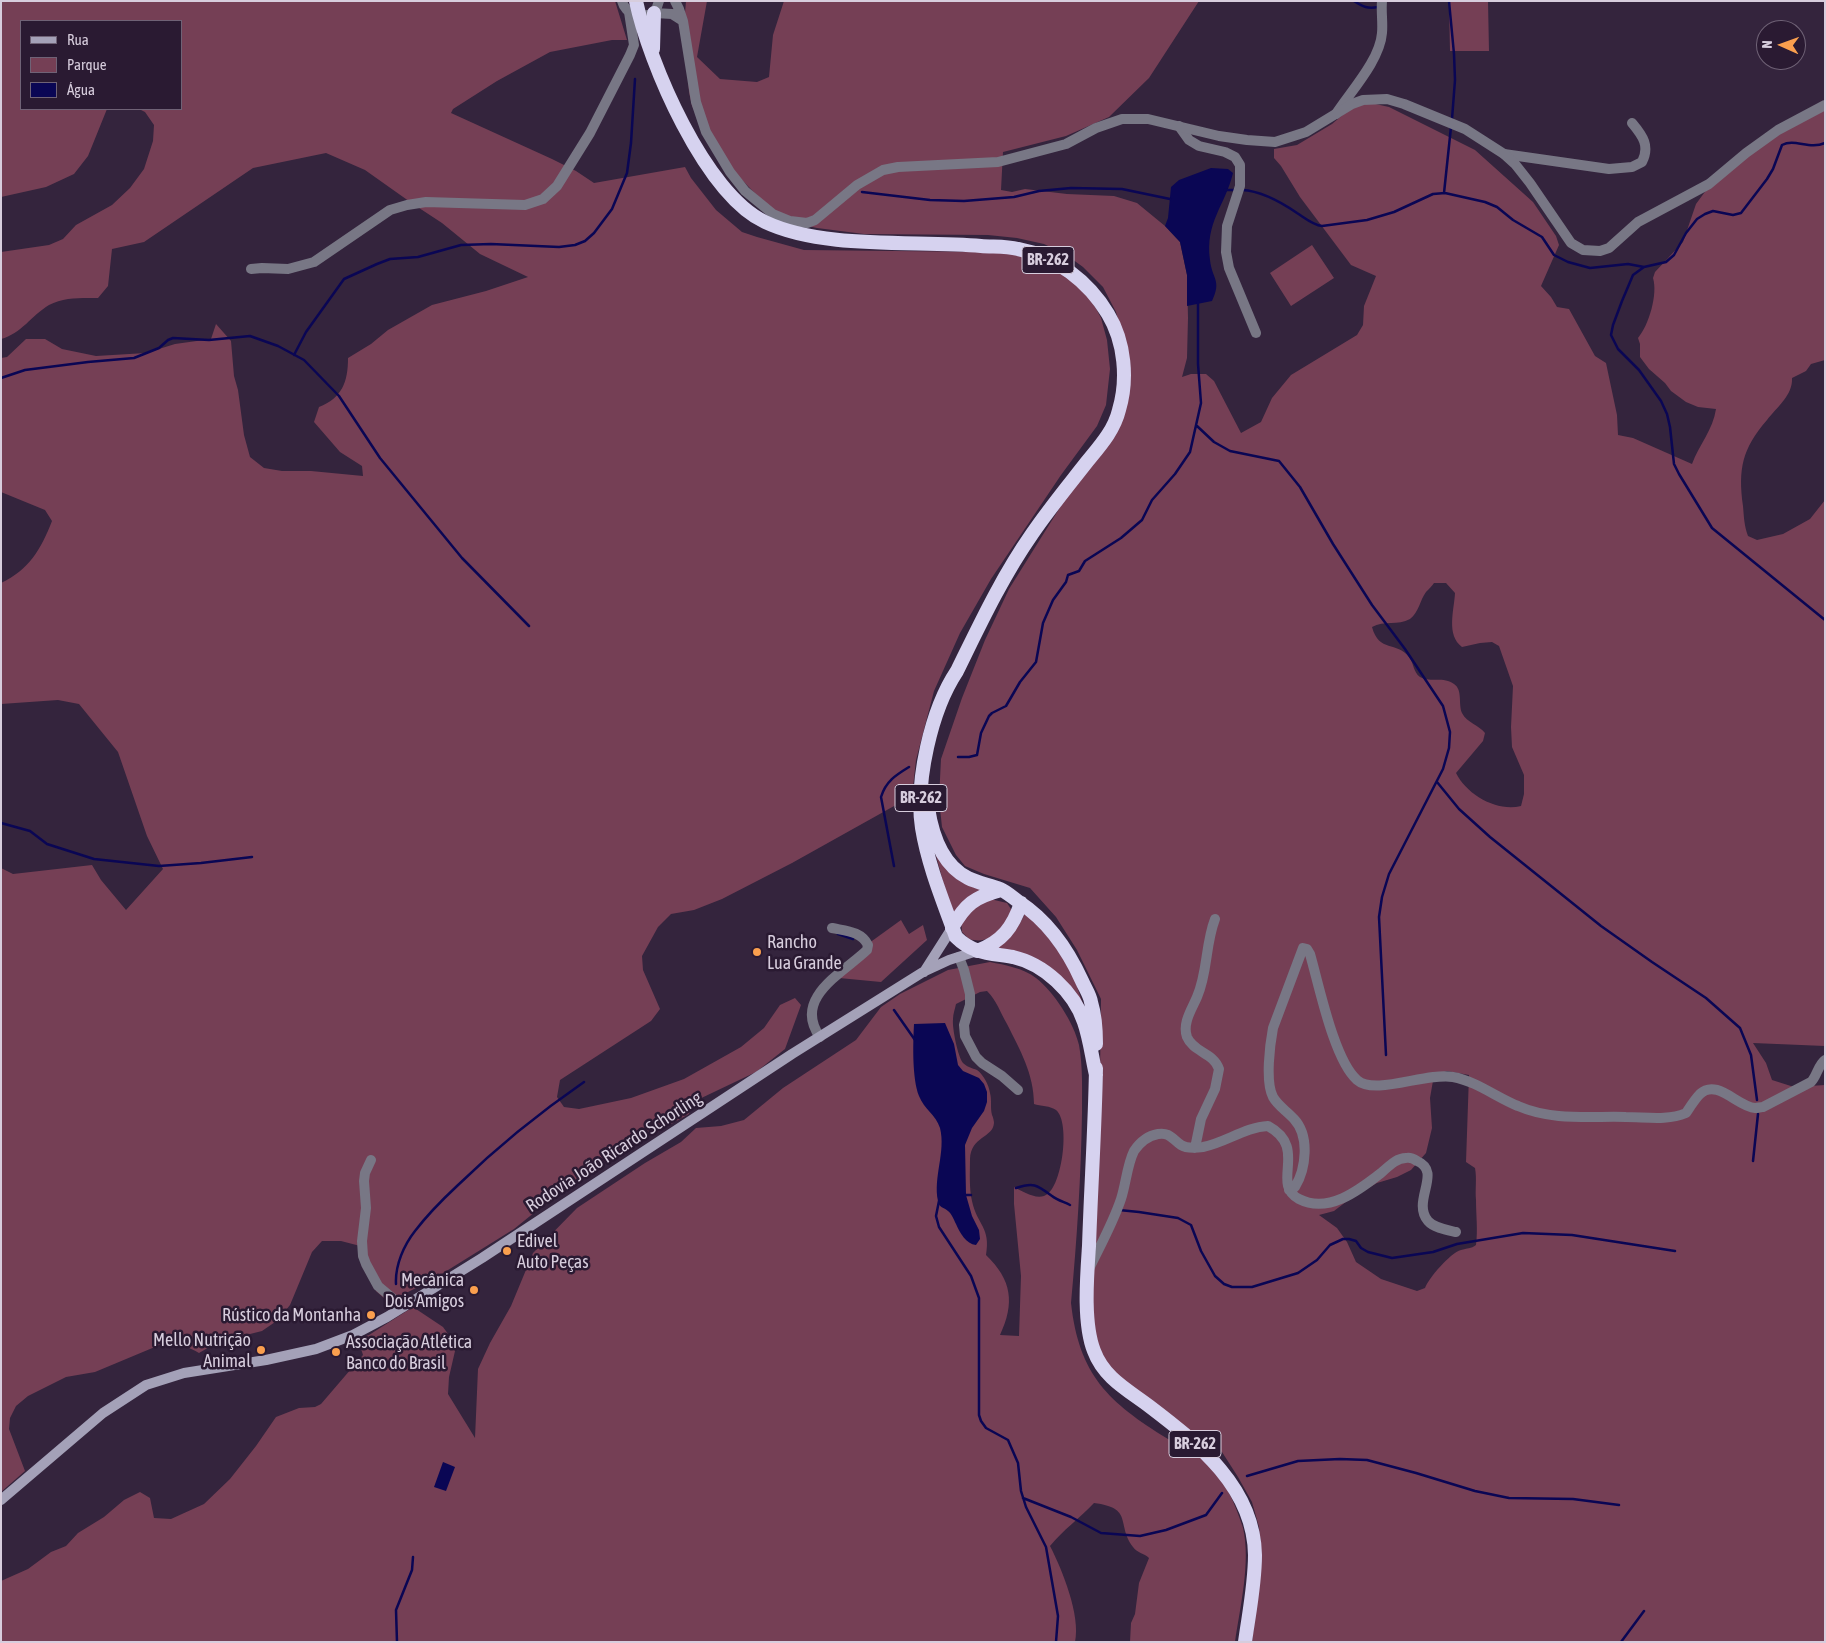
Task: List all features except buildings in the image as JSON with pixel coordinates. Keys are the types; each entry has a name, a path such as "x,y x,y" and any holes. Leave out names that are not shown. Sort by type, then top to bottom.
{"highway":[{"path":"652,57 656,10"},
{"name":"BR-262","path":"634,11 665,87 689,137 732,198 762,221 784,230 814,237 862,242 958,244 1018,248 1064,268 1086,285 1098,298 1115,325 1121,347 1124,376 1119,412 1110,433 1048,512 1009,568 957,671 948,684 930,734 923,772 921,806 922,827 929,860 956,937 964,946 977,951 1015,958 1037,967 1058,982 1068,994 1084,1022 1096,1075"},
{"name":"BR-262","path":"957,671 932,752 927,803 930,820 937,842 948,862 965,876 1001,890 1039,917 1059,940 1077,970 1091,1001 1096,1032 1096,1075 1088,1272 1088,1324 1093,1350 1100,1364 1124,1389 1148,1405 1220,1468 1242,1500 1251,1524 1255,1554 1245,1642"},
{"path":"952,928 959,915 969,904 979,897 1001,890"},
{"path":"977,951 988,947 1002,937 1012,926 1021,903"}],"main road":[{"name":"Rodovia João Ricardo Schorling","path":"923,972 952,928"},
{"name":"Rodovia João Ricardo Schorling","path":"1,1500 103,1412 146,1385 184,1373 266,1360 316,1349 353,1336 482,1258 820,1036 923,972 949,960 977,951"}],"street":[{"path":"622,1 624,6 634,11 656,10 672,14 683,22"},
{"path":"656,10 674,1 679,9 683,22 696,102 706,132 730,172 745,191 773,214 790,221 807,223 815,220 857,185 883,170 898,167 998,162 1066,144 1096,128 1122,119 1148,119 1219,136 1276,142 1306,132 1363,100 1387,99 1465,129 1504,154 1530,183 1571,243 1583,250 1600,251 1610,248 1638,222 1709,184 1746,153 1778,130 1825,105"},
{"path":"1336,114 1370,64 1378,48 1382,33 1382,1"},
{"path":"252,269 288,269 314,262 390,210 426,202 525,205 543,199 557,186 590,132 630,55 634,45 634,11"},
{"path":"1504,154 1610,169 1632,167 1642,162 1646,154 1641,133 1632,123"},
{"path":"1179,126 1188,140 1199,146 1225,152 1234,157 1240,164 1240,186 1227,226 1226,252 1229,268 1256,333"},
{"path":"1195,1148 1201,1119 1218,1080 1219,1069 1213,1058 1193,1045 1188,1039 1186,1024 1202,983 1207,945 1215,919"},
{"path":"820,1036 813,1027 811,1020 811,1011 815,1000 823,988 867,950 868,945 864,938 858,934 832,928"},
{"path":"1289,1190 1295,1188 1298,1182 1304,1155 1304,1141 1301,1129 1295,1120 1272,1096 1270,1087 1270,1042 1273,1028 1303,948 1307,949 1310,954 1333,1037 1341,1056 1357,1081 1365,1085 1376,1087 1443,1075 1462,1079 1518,1106 1542,1114 1577,1117 1669,1118 1686,1114 1701,1093 1714,1089 1754,1108 1763,1107 1811,1082 1816,1077 1821,1064 1825,1060"},
{"path":"959,957 970,994 970,1005 964,1025 965,1036 976,1057 1018,1090"},
{"path":"1088,1272 1120,1200 1133,1153 1141,1142 1150,1136 1166,1133 1181,1146 1195,1148 1204,1147 1253,1128 1268,1126 1282,1136 1287,1146 1289,1155 1287,1186 1290,1194 1300,1199 1323,1204 1337,1201 1366,1184 1397,1160 1412,1158 1423,1163 1428,1168 1429,1175 1423,1198 1424,1214 1429,1222 1440,1228 1456,1232"},
{"path":"371,1160 364,1182 366,1208 362,1241 363,1256 382,1290 403,1307"}],"green space":[{"path":"1,1 615,1 627,40 612,40 550,52 497,81 453,109 451,113 552,159 594,183 685,167 691,178 716,210 742,232 804,250 1015,254 1056,268 1090,297 1101,318 1107,340 1110,369 1106,405 1097,426 1061,475 991,579 960,633 934,691 916,760 912,796 792,863 722,899 694,910 671,914 658,927 642,956 643,970 660,1009 651,1021 560,1080 557,1097 564,1107 579,1109 631,1098 684,1079 741,1047 764,1028 780,1005 795,998 801,1005 785,1049 756,1072 693,1102 689,1114 609,1159 561,1191 514,1229 432,1280 390,1301 387,1301 376,1291 364,1247 341,1241 322,1241 312,1252 290,1305 278,1320 262,1331 218,1342 199,1353 190,1348 162,1344 95,1372 66,1377 28,1396 16,1406 10,1418 9,1429 25,1471 1,1492 1,868 13,874 92,865 101,880 126,910 163,869 147,836 118,752 79,704 58,700 1,704 1,583 19,572 33,558 52,521 45,510 1,492 1,358 7,357 26,339 45,339 62,349 96,356 146,353 175,344 211,339 216,324 231,341 234,376 238,390 244,435 250,457 264,468 282,471 311,471 363,476 362,466 340,452 314,422 319,407 333,399 342,388 347,375 348,358 371,344 388,330 432,305 486,291 528,277 480,254 442,223 365,170 326,153 253,168 144,242 112,249 108,286 98,298 73,298 55,302 43,309 15,333 1,339 1,252 49,245 63,239 76,225 112,205 130,188 144,169 153,141 154,125 145,112 141,110 182,110 182,20 20,20 20,110 107,110 88,156 74,174 46,187 1,197"},
{"path":"686,1 707,1 697,57 720,79 757,82 769,77 773,35 784,1 1199,1 1149,78 1109,117 1066,136 1003,152 1001,190 1012,192 1025,189 1067,194 1114,196 1137,203 1165,226 1180,242 1187,275 1187,358 1182,377 1191,374 1206,374 1214,381 1241,433 1261,422 1272,398 1291,375 1357,335 1363,325 1364,306 1376,276 1351,265 1300,197 1274,158 1274,149 1297,145 1332,124 1352,107 1371,103 1389,107 1475,150 1533,202 1556,236 1559,245 1541,286 1557,307 1569,309 1595,356 1606,363 1617,415 1618,435 1633,438 1692,464 1709,431 1716,409 1698,407 1686,402 1671,391 1640,357 1638,338 1646,325 1652,309 1653,278 1655,272 1683,242 1696,204 1707,189 1767,139 1825,108 1825,360 1811,364 1806,371 1792,378 1790,390 1784,401 1752,440 1747,450 1741,481 1744,517 1748,536 1757,540 1783,534 1810,519 1825,500 1825,1046 1753,1043 1766,1063 1772,1080 1794,1087 1825,1085 1825,1642 1252,1642 1260,1574 1261,1547 1259,1527 1252,1502 1222,1452 1191,1435 1107,1367 1090,1323 1100,1074 1101,999 1077,950 1056,917 1030,888 965,866 956,855 942,827 939,799 941,759 985,640 1009,589 1074,485 1111,434 1123,337 1116,312 1103,287 1083,267 1065,254 1044,244 1017,238 988,235 864,234 817,228 789,222 773,212 716,153 692,106 689,92 684,25","holes":["1434,583 1446,583 1455,593 1452,629 1457,642 1462,647 1492,642 1499,646 1513,686 1512,747 1524,775 1524,794 1521,806 1512,807 1493,804 1475,795 1461,781 1456,773 1483,741 1485,733 1462,713 1459,693 1454,684 1446,680 1424,679 1420,677 1416,673 1411,659 1404,652 1384,644 1375,635 1372,627 1410,619 1424,595","1447,1071 1469,1075 1466,1162 1475,1168 1476,1172 1476,1245 1456,1252 1435,1272 1425,1288 1417,1291 1381,1279 1356,1262 1347,1242 1337,1228 1319,1215 1334,1211 1351,1198 1377,1183 1397,1177 1411,1170 1426,1153 1432,1128 1430,1098 1434,1075"]},
{"path":"1449,1 1488,1 1489,51 1450,51"},
{"path":"1312,245 1334,278 1291,306 1270,273"},
{"path":"927,823 962,882 981,890 952,914"},
{"path":"986,898 1007,903 1011,909 1011,915 998,931 989,938 983,940 969,939 962,932 961,921 977,903"},
{"path":"1026,911 1071,969 1087,1016 1059,977 991,949 1012,934"},
{"path":"901,920 909,934 923,925 927,940 881,982 839,978 865,946"},
{"path":"990,962 1014,967 1025,972 1036,978 1050,991 1073,1027 1079,1045 1082,1088 1080,1184 1071,1303 1075,1328 1089,1368 1113,1399 1147,1425 1210,1464 1230,1494 1243,1528 1246,1555 1244,1585 1235,1642 1130,1642 1131,1623 1135,1614 1139,1583 1149,1558 1136,1551 1133,1547 1128,1539 1122,1518 1115,1509 1094,1503 1050,1546 1065,1580 1073,1606 1076,1631 1075,1642 1,1642 1,1581 28,1569 51,1552 66,1546 78,1533 104,1517 124,1500 140,1492 150,1498 154,1518 171,1519 204,1504 230,1479 276,1417 299,1408 315,1407 321,1404 363,1355 358,1339 369,1335 413,1307 443,1327 454,1342 455,1351 449,1377 448,1394 475,1438 478,1369 511,1306 533,1253 577,1208 645,1163 681,1142 696,1128 721,1126 744,1120 783,1088 856,1040 881,1007 900,994 948,970","holes":["987,991 1017,1043 1025,1062 1032,1082 1034,1104 1056,1110 1061,1117 1063,1128 1064,1141 1060,1170 1056,1182 1050,1191 1040,1197 1028,1194 1014,1187 1021,1276 1019,1336 1000,1335 1008,1313 1008,1292 1001,1274 986,1255 987,1238 974,1209 970,1191 971,1151 978,1141 993,1128 991,1098 985,1080 979,1072 966,1066 961,1060 953,1023 956,1004 980,992"]}],"water":[{"path":"1211,168 1228,169 1233,173 1210,235 1210,260 1216,280 1215,294 1212,301 1187,306 1187,275 1180,242 1165,226 1168,218 1171,187 1179,180"},
{"path":"945,1023 954,1044 958,1065 963,1071 979,1078 987,1092 987,1102 984,1111 972,1128 965,1145 966,1195 972,1216 979,1230 980,1239 976,1245 969,1243 964,1238 951,1214 939,1203 937,1183 942,1146 940,1128 936,1119 921,1101 915,1080 914,1024"},
{"path":"443,1462 455,1467 446,1491 434,1487"}],"waterway":[{"path":"1354,1 1366,7 1378,7"},
{"path":"1449,1 1455,80 1452,119"},
{"path":"294,355 306,332 344,279 377,264 390,259 418,257 461,245 491,244 559,247 575,245 585,241 594,233 612,209 627,173 635,79"},
{"path":"1444,193 1451,127"},
{"path":"1825,143 1819,145 1787,143 1782,145 1767,179 1741,213 1733,215 1713,211 1705,214 1697,219 1686,233 1674,255 1666,262 1644,267 1633,275 1613,325 1611,335 1618,349 1639,370 1661,401 1670,427 1674,464 1712,528 1825,620"},
{"path":"862,192 930,200 964,201 1014,197 1039,191 1071,188 1122,189 1170,199"},
{"path":"1225,190 1237,190"},
{"path":"1242,190 1257,192 1271,198 1312,223 1322,226 1367,220 1394,212 1433,194 1445,193 1485,202 1497,207 1513,220 1542,237 1554,255 1568,262 1590,268 1628,264 1644,267"},
{"path":"958,757 977,755 981,733 989,716 1006,706 1020,682 1036,662 1043,623 1053,600 1066,582 1068,575 1079,571 1085,561 1121,538 1142,520 1152,500 1175,474 1190,452 1201,403 1198,364 1198,302"},
{"path":"1,378 25,370 134,358 159,348 173,338 209,340 250,336 278,346 304,360 339,396 380,458 462,558 529,626"},
{"path":"1197,426 1214,442 1230,451 1279,461 1300,487 1333,544 1372,605 1405,649 1443,706 1450,732 1449,748 1443,769 1389,874 1382,897 1379,917 1386,1055"},
{"path":"894,866 881,797 889,783 909,767"},
{"path":"1437,782 1459,809 1490,837 1601,926 1706,998 1740,1028 1751,1055 1757,1100"},
{"path":"1,823 30,831 47,844 94,859 159,866 252,857"},
{"path":"838,934 853,939"},
{"path":"894,1010 915,1040"},
{"path":"396,1284 397,1270 407,1243 435,1207 502,1145 584,1082"},
{"path":"1753,1161 1758,1114"},
{"path":"1016,1188 1027,1185 1035,1186 1070,1205"},
{"path":"964,1195 971,1195"},
{"path":"939,1201 936,1216 939,1227 971,1276 979,1298 979,1415 986,1428 1008,1440 1018,1463 1021,1491 1026,1507 1046,1547 1058,1616 1056,1642"},
{"path":"1119,1210 1178,1218 1191,1225 1201,1251 1215,1276 1224,1284 1232,1287 1252,1287 1298,1273 1317,1260 1330,1245 1343,1239 1356,1241 1361,1248 1368,1252 1392,1258 1433,1252 1457,1244 1523,1233 1572,1235 1675,1251"},
{"path":"1247,1476 1298,1461 1367,1460 1475,1491 1509,1498 1573,1499 1619,1505"},
{"path":"1023,1498 1071,1517 1101,1533 1140,1536 1166,1530 1206,1515 1222,1493"},
{"path":"397,1642 396,1610 412,1570 413,1557"},
{"path":"1621,1642 1644,1611"}],"place":[{"name":"Rancho Lua Grande","path":"757,952"},
{"name":"Edivel Auto Peças","path":"507,1251"},
{"name":"Mecânica Dois Amigos","path":"474,1290"},
{"name":"Rústico da Montanha","path":"371,1315"},
{"name":"Mello Nutrição Animal","path":"261,1350"},
{"name":"Associação Atlética Banco do Brasil","path":"336,1352"}]}
